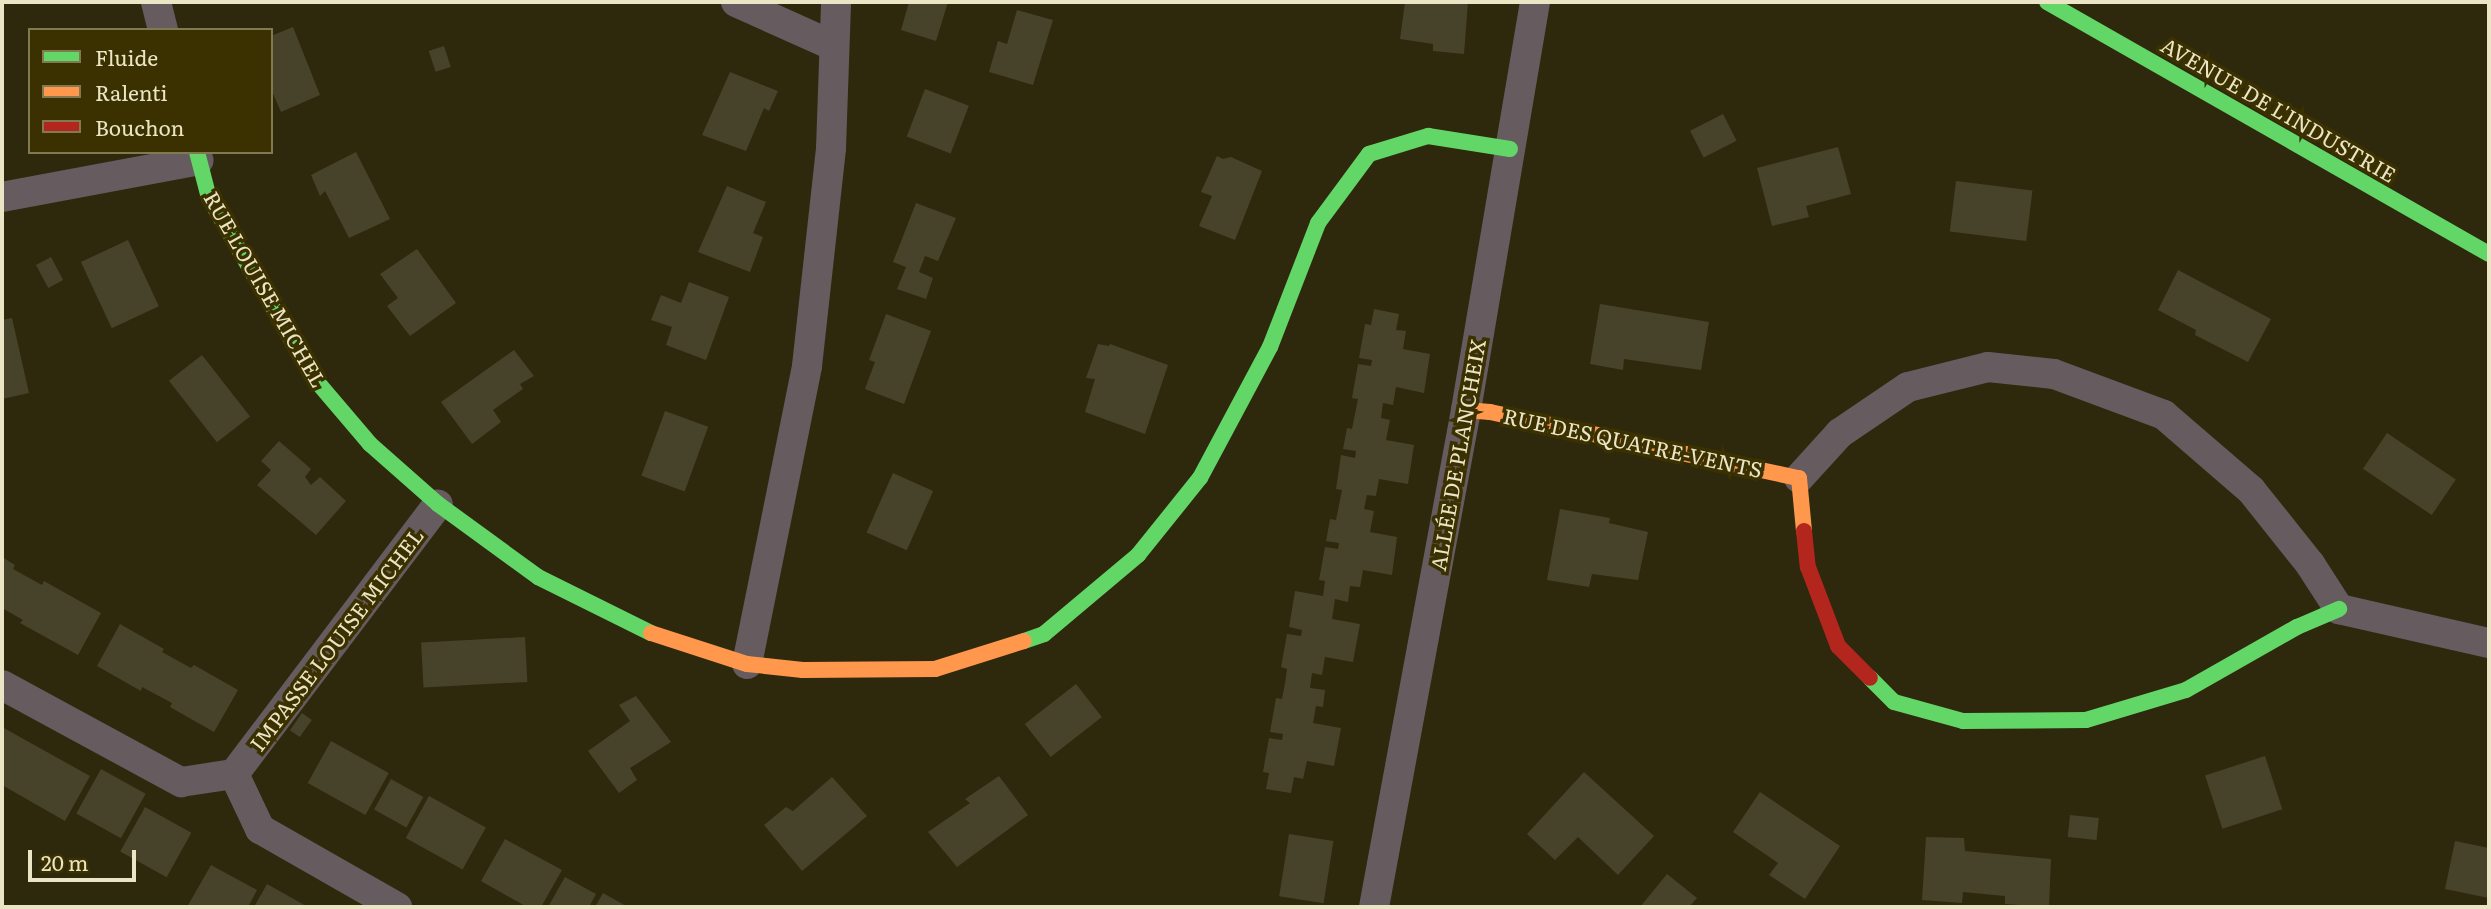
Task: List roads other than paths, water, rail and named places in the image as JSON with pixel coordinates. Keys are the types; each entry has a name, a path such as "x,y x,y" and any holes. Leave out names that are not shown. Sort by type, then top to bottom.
{"street":[{"path":"156,2 163,28"},
{"path":"165,28 172,2"},
{"path":"736,2 834,46"},
{"path":"747,664 807,366 831,148 836,2"},
{"name":"ALLÉE DE PLANCHEIX","path":"1374,907 1466,410 1535,2"},
{"name":"AVENUE DE L'INDUSTRIE","path":"2047,2 2489,254"},
{"name":"RUE LOUISE MICHEL","path":"198,156 209,198 313,377 370,444 439,504 538,578 660,637 747,664 803,670 935,669 1044,634 1138,555 1200,478 1270,347 1318,223 1369,154 1428,136 1510,149"},
{"path":"2,197 198,156"},
{"path":"2339,609 2310,564 2251,490 2164,415 2054,374 1988,367 1908,387 1840,433 1799,478 1808,567 1838,646 1894,702 1963,720 2087,720 2186,690 2297,627 2339,609 2489,643"},
{"name":"RUE DES QUATRE-VENTS","path":"1466,410 1490,412 1799,478"},
{"name":"IMPASSE LOUISE MICHEL","path":"234,774 439,504"},
{"path":"2,685 181,782 234,774 260,829 397,907"}]}
